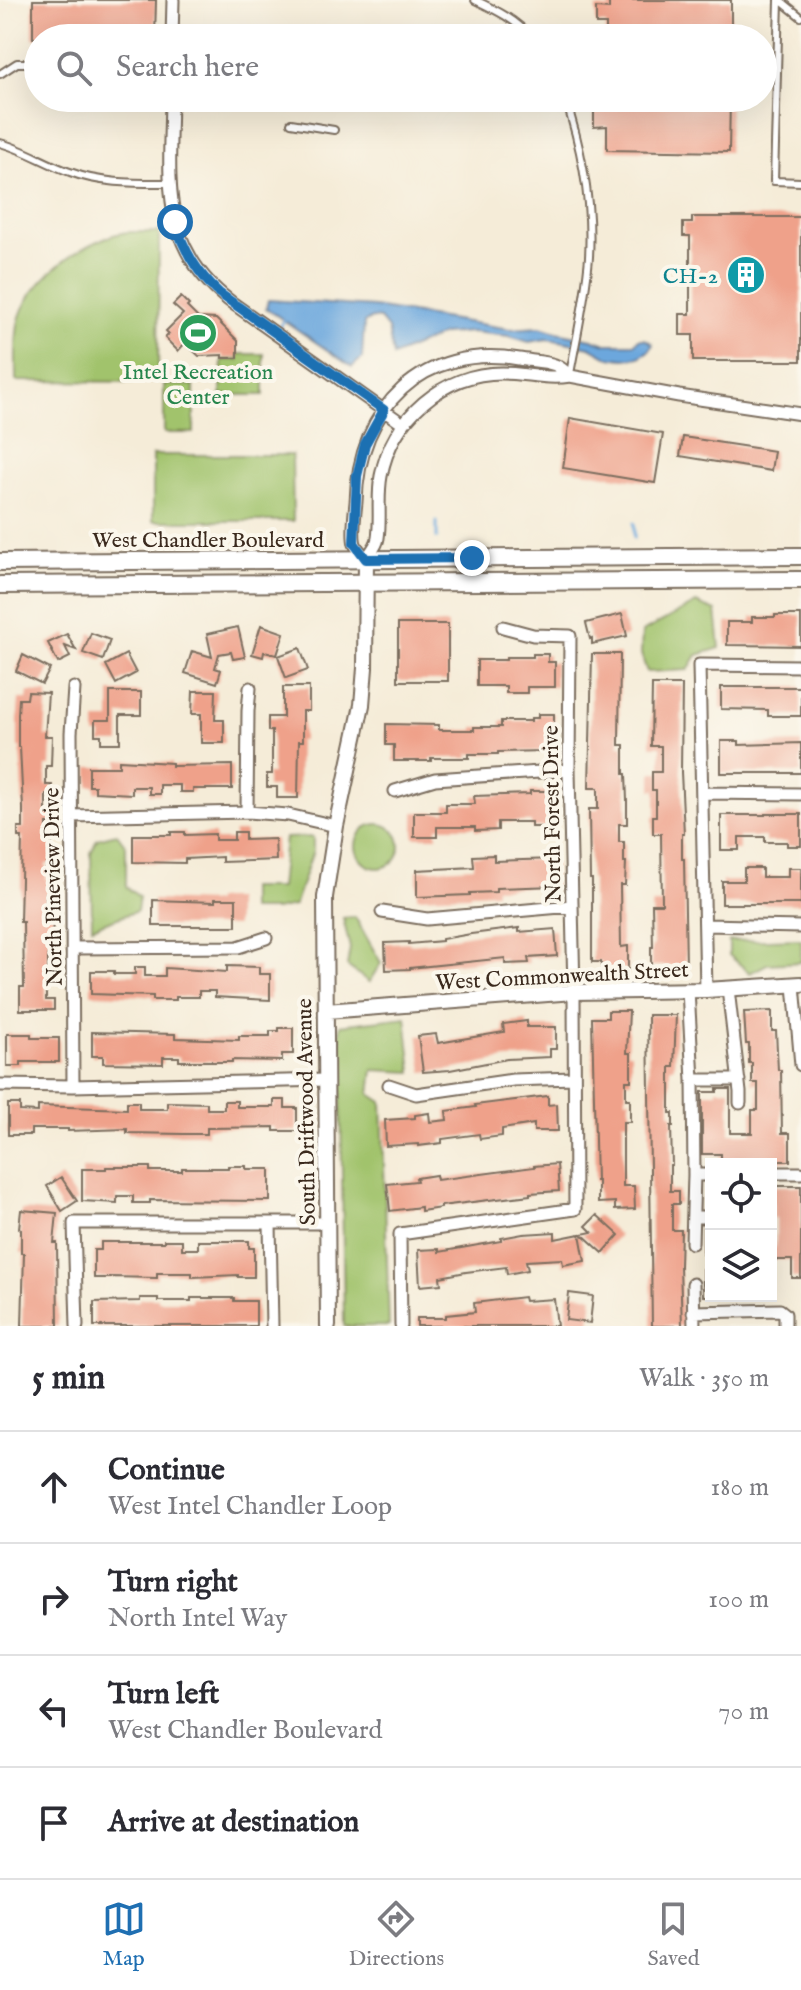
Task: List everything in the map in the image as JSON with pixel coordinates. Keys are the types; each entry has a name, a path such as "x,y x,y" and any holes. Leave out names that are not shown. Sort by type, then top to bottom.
{"main road":[{"name":"West Chandler Boulevard","path":"0,562 799,554"},
{"name":"West Chandler Boulevard","path":"0,585 801,580"}],"street":[{"path":"172,24 173,0"},
{"path":"171,112 170,183 175,222 195,267 219,293 257,322 403,424"},
{"path":"570,376 557,365 491,356 470,357 450,361 405,387 384,410 365,444 357,476 354,543 366,559 378,541 380,484 386,456 403,424 431,396 460,380 502,373 555,379 570,376 801,414"},
{"name":"South Driftwood Avenue","path":"328,1326 325,897 336,826 362,705 366,559"},
{"name":"North Forest Drive","path":"401,1326 400,1234 575,1209 570,636 533,635 503,627"},
{"path":"706,990 699,665 801,666"},
{"name":"North Pineview Drive","path":"73,1086 71,733 74,688"},
{"path":"247,812 250,688"},
{"path":"395,791 435,779 569,770"},
{"path":"703,793 801,794"},
{"path":"71,816 247,812 288,815 336,826"},
{"path":"382,912 427,919 572,906"},
{"path":"706,925 801,927"},
{"path":"73,948 238,947 266,938"},
{"path":"797,984 801,1065"},
{"name":"West Commonwealth Street","path":"326,1011 574,992 706,990 797,984"},
{"path":"728,989 740,1103"},
{"path":"688,990 693,1080 692,1243"},
{"path":"389,1085 416,1094 513,1080 573,1078"},
{"path":"0,1085 326,1080"},
{"path":"693,1080 739,1080"},
{"path":"777,1173 801,1173"},
{"path":"694,1175 705,1175"},
{"path":"693,1217 705,1217"},
{"path":"77,1326 74,1223 328,1223"},
{"path":"270,1224 272,1326"},
{"path":"693,1284 694,1326"},
{"path":"693,1312 780,1310 785,1314 785,1326"}],"lane":[{"path":"475,0 517,24"},
{"path":"780,0 801,17"},
{"path":"777,90 780,0"},
{"path":"0,74 17,63 24,63"},
{"path":"570,112 588,194 589,256 570,376"},
{"path":"776,112 774,181 801,182"},
{"path":"291,123 334,130"},
{"path":"0,143 84,177 117,182 170,183"}],"green space":[{"path":"126,232 159,232 158,382 16,381 18,324 23,308 44,279 73,254 106,237"},
{"path":"238,354 264,354 264,395 221,395 222,360 238,360"},
{"path":"164,385 194,385 194,433 164,433"},
{"path":"153,455 292,455 293,521 153,521"},
{"path":"696,603 716,611 720,648 697,655 688,670 647,672 641,654 642,632"},
{"path":"378,824 393,831 400,846 393,861 378,868 363,861 356,846 363,831"},
{"path":"117,834 126,846 126,887 139,897 137,911 92,927 91,853 97,839"},
{"path":"313,837 313,851 294,906 250,910 250,888 280,888 285,838"},
{"path":"355,917 381,963 369,982 347,966 350,948 343,918"},
{"path":"801,939 801,962 767,964 750,973 729,955 729,941"},
{"path":"406,1017 412,1072 373,1070 370,1094 382,1102 389,1326 344,1326 340,1025"}],"water":[{"path":"268,300 374,307 510,329 540,327 606,344 634,344 639,339 645,339 653,344 639,357 624,359 608,357 590,347 560,341 547,339 529,342 509,336 472,332 443,334 393,356 388,329 380,319 372,318 364,323 362,358 352,367 266,308"}],"building":[{"path":"33,0 156,0 155,24 33,24"},
{"path":"609,0 731,0 731,24 596,24 596,8 609,9"},
{"path":"594,112 730,112 729,152 607,150 607,126 594,127"},
{"name":"CH-2","path":"692,217 801,217 801,361 693,361 693,335 680,335 680,314 690,314 690,236 683,236 683,223 692,223"},
{"name":"Intel Recreation Center","path":"181,297 198,318 216,319 238,341 238,358 199,356 185,343 178,351 165,338 169,334 166,331 183,314 173,305"},
{"path":"570,418 663,434 655,483 563,468"},
{"path":"683,437 774,451 771,471 680,456"},
{"path":"622,614 627,636 592,644 586,623"},
{"path":"801,615 801,646 727,645 727,622 752,622 752,617"},
{"path":"398,624 448,624 448,681 398,681"},
{"path":"261,625 284,633 277,655 264,652 263,657 252,654"},
{"path":"238,627 245,657 233,659 231,652 219,654 215,668 221,670 217,683 185,673 192,651 212,657 207,634"},
{"path":"91,633 110,640 103,660 83,653"},
{"path":"67,634 76,650 65,646 70,657 58,663 48,643"},
{"path":"300,648 308,670 286,678 278,656"},
{"path":"126,654 136,673 116,684 106,665"},
{"path":"533,654 548,654 548,662 555,662 555,687 527,687 527,693 506,693 506,686 477,686 477,660 506,660 506,657 533,657"},
{"path":"592,654 620,654 619,745 624,745 627,801 627,824 619,824 619,842 624,842 626,862 625,885 620,885 621,947 628,946 628,969 601,970 601,962 592,962 589,809 598,809 598,788 589,788"},
{"path":"23,655 50,669 42,684 16,671"},
{"path":"652,685 682,685 682,859 686,966 651,966 652,904 662,904 661,834 653,834 656,790 652,790 652,772 661,772 661,746 651,746"},
{"path":"283,687 309,687 309,711 303,711 303,741 299,741 298,798 277,798 277,787 267,787 267,774 272,774 272,731 268,731 268,717 283,717"},
{"path":"721,687 801,687 801,716 768,716 768,710 721,709"},
{"path":"193,691 216,691 215,720 224,720 224,743 201,743 201,714 192,714"},
{"path":"28,692 48,693 45,736 52,736 51,766 46,766 46,785 52,785 52,795 46,795 46,814 53,814 53,824 47,824 47,843 52,843 52,864 46,864 46,880 54,880 54,893 46,893 46,910 53,910 52,951 48,951 48,969 54,969 54,981 46,981 46,1000 54,1000 54,1010 20,1010 20,987 24,987 23,922 20,922 22,837 18,837 18,828 23,828 23,808 18,714 19,699 27,699"},
{"path":"110,692 141,692 141,715 120,715 120,743 101,743 101,735 95,735 95,720 110,720"},
{"path":"538,714 554,714 554,742 545,742 545,751 469,754 469,758 431,758 431,761 394,761 394,745 386,745 386,724 439,725 439,730 474,730 474,727 501,727 501,721 531,721 531,718 538,718"},
{"path":"721,741 739,741 739,745 801,743 801,773 721,773"},
{"path":"119,760 172,763 172,766 232,765 232,789 180,792 180,785 160,785 160,794 149,794 149,787 132,787 132,794 95,792 95,786 89,786 89,767 119,767"},
{"path":"530,791 548,791 548,808 555,808 555,827 531,827 531,822 498,822 498,830 437,827 437,837 414,837 414,812 446,812 446,804 475,804 474,796 530,794"},
{"path":"801,814 801,846 787,846 787,842 765,842 765,837 739,837 739,850 721,850 721,815"},
{"path":"171,832 215,834 215,840 234,840 234,832 245,832 245,840 275,839 276,860 222,862 222,857 185,859 185,863 133,862 133,835 171,835"},
{"path":"494,855 494,861 555,859 555,886 496,888 496,892 470,895 417,897 417,870 474,867 473,856"},
{"path":"744,868 762,868 762,877 788,877 788,868 801,868 801,904 722,904 722,881 744,881"},
{"path":"215,899 236,899 236,926 153,926 153,900 215,902"},
{"path":"519,928 519,932 555,929 557,956 528,958 529,963 505,964 505,958 386,970 385,943 442,941"},
{"path":"227,966 259,967 259,974 270,974 270,1000 215,997 215,991 199,991 199,997 176,997 176,1000 91,994 91,971 135,974 135,967 145,967 145,976 165,976 165,968 227,972"},
{"path":"608,1011 629,1011 627,1053 631,1053 631,1081 626,1081 626,1099 630,1099 630,1122 623,1122 623,1186 634,1186 635,1209 615,1210 615,1202 598,1203 592,1018 608,1018"},
{"path":"772,1011 772,1031 776,1031 778,1070 781,1070 782,1133 790,1133 790,1161 777,1161 777,1158 721,1158 721,1154 702,1154 702,1092 730,1089 730,1133 752,1133 752,1110 758,1110 758,1083 752,1083 744,1012"},
{"path":"648,1015 676,1015 674,1067 670,1067 673,1126 670,1191 679,1191 679,1204 672,1204 672,1230 681,1230 682,1326 652,1326"},
{"path":"527,1021 527,1027 556,1027 556,1049 550,1049 550,1057 507,1059 423,1072 418,1036 436,1034 438,1043 504,1032 503,1024"},
{"path":"279,1028 293,1028 293,1054 282,1054 282,1061 179,1061 179,1057 163,1057 163,1064 103,1063 103,1056 92,1056 92,1032 175,1034 175,1038 239,1040 239,1036 270,1036 270,1031 279,1031"},
{"path":"7,1034 59,1038 59,1062 21,1062 21,1066 7,1066"},
{"path":"548,1096 548,1105 557,1104 558,1131 534,1131 534,1124 502,1129 502,1136 480,1139 479,1134 442,1139 442,1143 386,1146 385,1120 415,1118 415,1115 429,1113 430,1122 447,1120 446,1111"},
{"path":"274,1100 285,1100 285,1108 297,1108 297,1131 274,1131 274,1127 207,1128 207,1134 184,1134 127,1133 127,1129 31,1129 31,1135 8,1135 8,1104 20,1104 20,1111 38,1112 38,1106 127,1109 127,1102 139,1102 139,1109 167,1109 167,1102 207,1103 207,1109 224,1109 224,1101 237,1101 237,1107 274,1107"},
{"path":"557,1164 559,1191 421,1211 421,1207 390,1211 387,1184 417,1181 416,1178 436,1175 437,1180"},
{"path":"228,1166 270,1169 270,1201 150,1200 150,1203 133,1203 133,1196 117,1196 117,1203 82,1201 82,1169 150,1167 150,1171 182,1171 182,1168"},
{"path":"61,1177 77,1201 62,1211 47,1186"},
{"path":"777,1186 801,1186 801,1278 792,1278 792,1260 777,1260"},
{"path":"21,1210 57,1213 54,1243 57,1243 58,1326 22,1326 24,1253 21,1253 19,1228"},
{"path":"597,1215 619,1235 603,1253 582,1234 592,1232 586,1226"},
{"path":"703,1227 705,1227 705,1296"},
{"path":"555,1232 555,1239 580,1234 585,1261 563,1265 562,1259 526,1261 528,1270 507,1274 506,1267 466,1272 440,1277 441,1284 420,1286 418,1250 439,1249 439,1252 523,1234"},
{"path":"182,1240 182,1249 198,1249 198,1241 249,1241 249,1248 254,1248 254,1277 192,1277 192,1273 157,1273 157,1278 94,1278 94,1250 101,1250 101,1242"},
{"path":"569,1293 593,1296 590,1323 566,1320"},
{"path":"524,1297 525,1301 554,1299 557,1326 417,1326 417,1318 446,1318 446,1315 475,1312 474,1303"},
{"path":"140,1298 158,1298 158,1301 234,1298 234,1301 256,1301 256,1326 94,1326 94,1302 140,1301"}],"waterway":[{"path":"279,327 284,320"},
{"path":"437,522 437,538"},
{"path":"634,523 634,538"}],"place":[{"name":"CH-2","path":"746,275"},
{"name":"Intel Recreation Center","path":"198,333"}],"route":[{"path":"175,222 195,267 219,293 384,410 365,444 357,476 354,543 366,559 472,558"}]}
